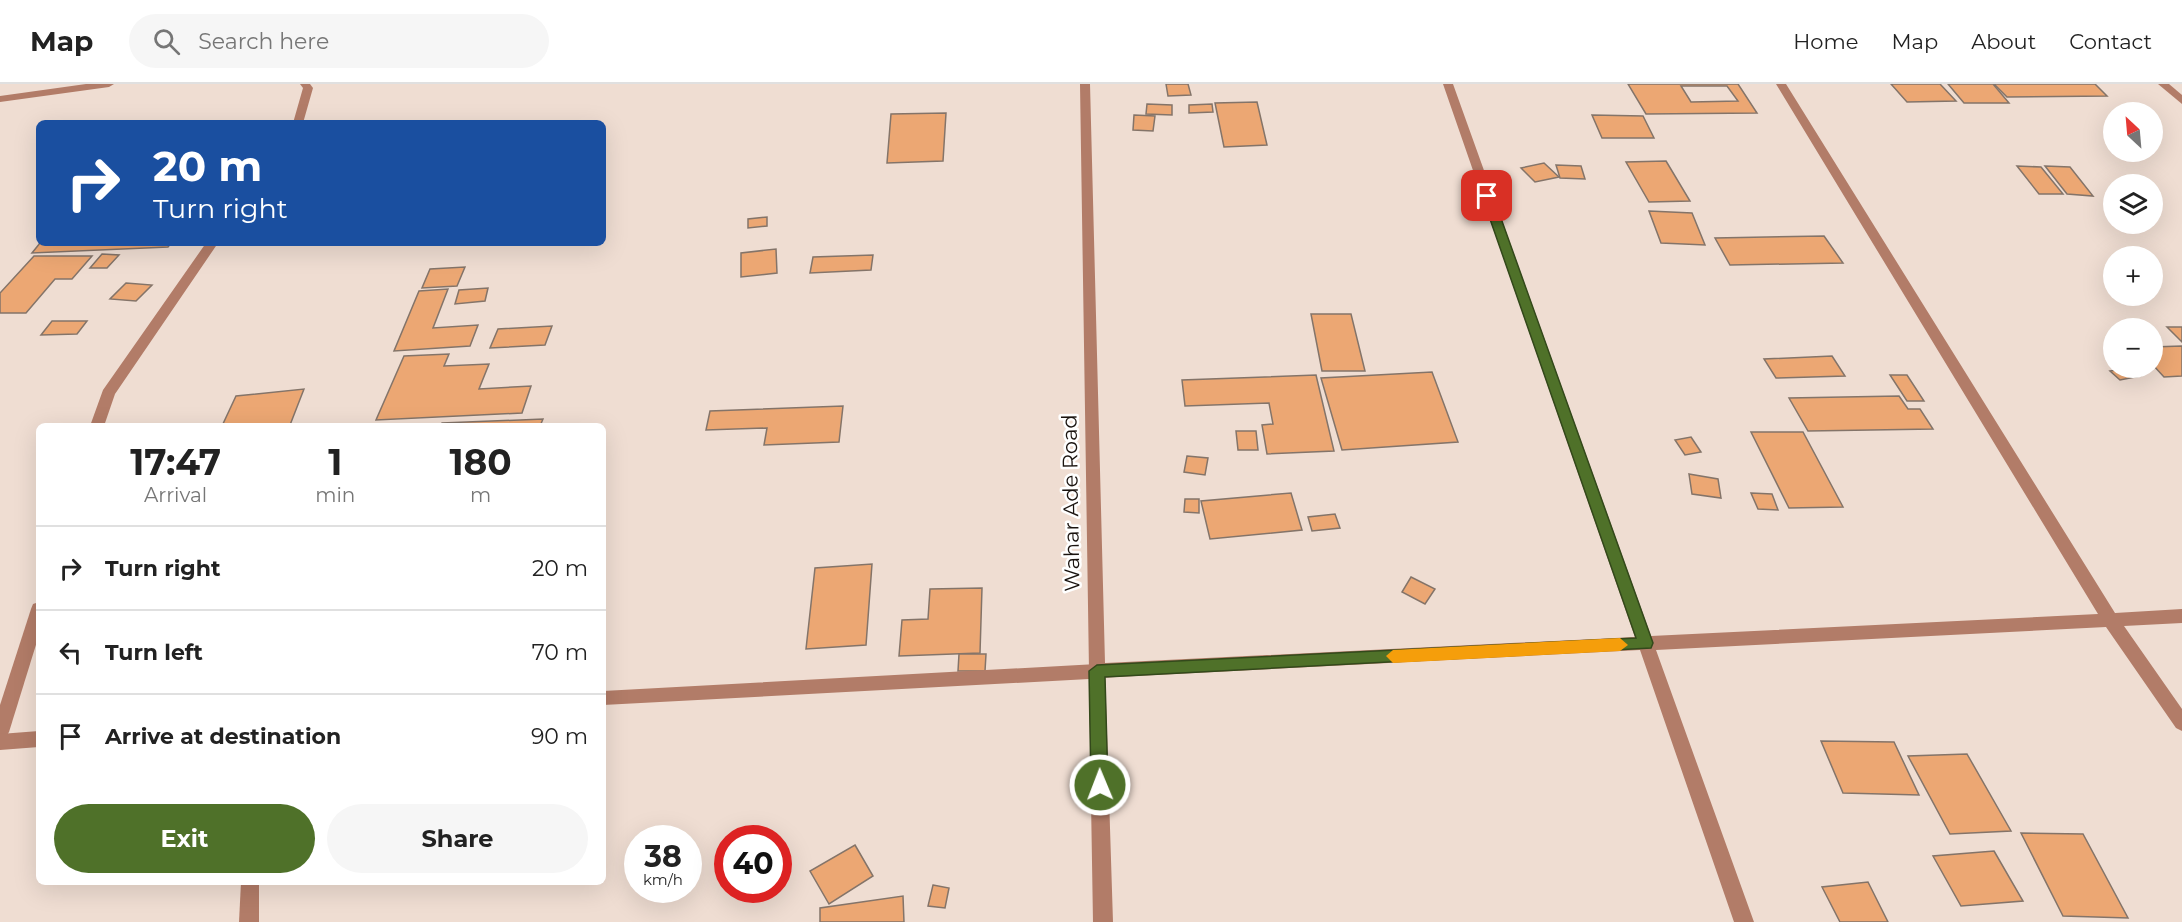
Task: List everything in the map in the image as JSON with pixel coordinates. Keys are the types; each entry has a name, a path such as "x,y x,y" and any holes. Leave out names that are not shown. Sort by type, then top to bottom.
{"street":[{"path":"0,99 109,84"},
{"path":"299,120 308,88 305,84"},
{"name":"Wahar Ade Road","path":"1085,84 1103,922"},
{"path":"1448,84 1744,922"},
{"path":"1781,84 2111,620 2182,723"},
{"path":"2163,84 2182,101"},
{"path":"98,423 108,393 210,246"},
{"path":"606,698 2182,616"},
{"path":"0,732 36,618"},
{"path":"0,742 36,739"},
{"path":"249,922 250,885"}],"building":[{"path":"1166,84 1188,84 1191,95 1168,96"},
{"path":"1628,84 1738,84 1757,113 1646,114","holes":["1681,86 1727,86 1738,101 1691,102"]},
{"path":"1891,84 1940,84 1956,101 1907,102"},
{"path":"1948,84 1993,84 2009,103 1964,103"},
{"path":"1994,84 2095,84 2107,96 2007,97"},
{"path":"1257,102 1267,145 1224,147 1215,103"},
{"path":"1147,104 1172,105 1172,115 1146,114"},
{"path":"1212,104 1213,112 1189,113 1189,105"},
{"path":"946,113 943,161 887,163 891,114"},
{"path":"1134,115 1155,116 1153,131 1133,130"},
{"path":"1592,115 1643,116 1654,138 1602,138"},
{"path":"1666,161 1690,201 1649,202 1626,162"},
{"path":"1544,163 1559,177 1535,182 1521,168"},
{"path":"1556,165 1581,166 1585,179 1560,178"},
{"path":"2017,166 2041,167 2063,194 2039,194"},
{"path":"2045,166 2070,167 2093,196 2067,194"},
{"path":"1649,211 1692,213 1705,245 1661,243"},
{"path":"767,217 767,226 748,228 748,219"},
{"path":"1824,236 1843,263 1730,265 1715,238"},
{"path":"38,246 169,246 168,247 32,253"},
{"path":"776,249 777,273 741,277 741,253"},
{"path":"102,254 119,255 107,268 90,268"},
{"path":"873,255 871,270 810,273 813,257"},
{"path":"34,256 92,256 72,279 55,279 26,313 0,313 0,293"},
{"path":"465,267 457,286 422,288 430,269"},
{"path":"126,283 152,285 136,301 110,299"},
{"path":"488,288 485,301 455,304 459,290"},
{"path":"448,289 433,328 478,325 470,346 394,351 419,291"},
{"path":"1311,314 1351,314 1365,371 1322,371"},
{"path":"52,321 87,321 77,334 41,335"},
{"path":"552,326 545,345 490,348 498,329"},
{"path":"2167,327 2182,327 2182,342"},
{"path":"2182,346 2182,376 2163,376 2163,347"},
{"path":"449,354 444,366 489,364 479,389 531,386 522,413 376,420 404,356"},
{"path":"1832,356 1845,376 1776,378 1764,359"},
{"path":"1432,372 1458,442 1342,450 1321,378"},
{"path":"1316,375 1334,451 1267,454 1262,425 1273,424 1269,403 1185,406 1182,380"},
{"path":"1890,375 1907,375 1924,401 1907,401"},
{"path":"304,389 291,423 223,423 236,396"},
{"path":"1899,396 1908,409 1920,409 1933,429 1808,431 1789,398"},
{"path":"843,406 839,442 764,445 767,428 706,430 710,411"},
{"path":"543,419 541,423 442,423"},
{"path":"1236,431 1256,431 1258,450 1238,450"},
{"path":"1751,432 1803,432 1843,507 1789,508"},
{"path":"1691,437 1701,452 1685,455 1675,440"},
{"path":"1187,456 1208,458 1205,475 1184,472"},
{"path":"1689,474 1718,479 1721,498 1692,494"},
{"path":"1291,493 1302,530 1210,539 1201,501"},
{"path":"1751,493 1772,494 1778,510 1758,509"},
{"path":"1185,499 1199,499 1199,513 1184,512"},
{"path":"1335,514 1340,528 1312,531 1308,517"},
{"path":"872,564 866,645 806,649 815,568"},
{"path":"1411,577 1435,589 1425,604 1402,592"},
{"path":"982,588 980,653 899,656 902,620 928,619 930,589"},
{"path":"959,654 986,654 985,671 958,671"},
{"path":"1821,741 1894,742 1919,795 1843,793"},
{"path":"1967,754 2011,831 1950,834 1908,756"},
{"path":"2021,833 2083,834 2128,918 2063,916"},
{"path":"855,845 873,876 829,904 810,871"},
{"path":"1994,851 2023,901 1961,906 1933,856"},
{"path":"1868,882 1888,922 1840,922 1822,887"},
{"path":"933,885 949,888 945,908 928,906"},
{"path":"903,896 904,922 820,922 820,908"}],"slow traffic":[{"path":"1393,656 1620,645"}],"route":[{"path":"1100,785 1097,671 1646,643 1487,196"}]}
